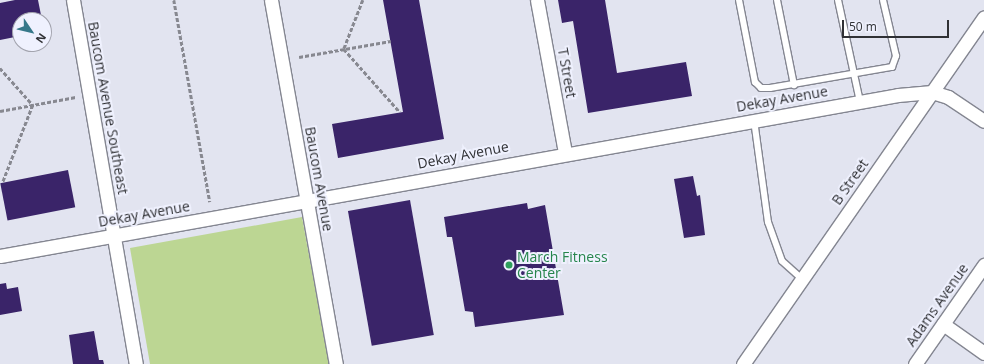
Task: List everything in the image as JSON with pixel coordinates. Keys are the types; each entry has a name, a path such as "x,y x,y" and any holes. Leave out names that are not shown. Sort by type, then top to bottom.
{"street":[{"name":"Baucom Avenue Southeast","path":"73,0 136,364"},
{"name":"Baucom Avenue","path":"271,0 336,364"},
{"name":"T Street","path":"537,0 565,153"},
{"name":"B Street","path":"743,364 984,17"},
{"name":"Dekay Avenue","path":"0,256 565,153 860,102 932,92"},
{"path":"932,92 948,97 984,121"},
{"name":"Adams Avenue","path":"915,364 984,265"},
{"path":"943,324 984,353"}],"lane":[{"path":"739,0 755,82 761,88 794,85 892,67 895,62 883,0"},
{"path":"777,0 794,85"},
{"path":"838,0 860,102"},
{"path":"754,120 768,222 782,261 802,279"}],"path":[{"path":"174,0 210,202"},
{"path":"344,49 363,0"},
{"path":"299,57 391,41"},
{"path":"344,49 400,112"},
{"path":"0,68 33,105"},
{"path":"0,111 77,97"},
{"path":"3,182 33,105"}],"green space":[{"path":"302,217 329,364 150,364 130,248"}],"building":[{"path":"15,0 38,0 40,12 12,12 12,38 0,40 0,3"},
{"path":"383,0 419,0 444,139 338,158 332,124 403,112"},
{"path":"558,0 605,0 617,73 686,62 692,96 588,113 573,21 562,23"},
{"path":"68,170 75,207 8,220 0,183"},
{"path":"693,176 697,196 700,195 705,235 684,238 674,179"},
{"path":"410,200 434,335 372,346 348,211"},
{"path":"527,203 528,209 545,205 564,315 475,327 473,312 465,311 452,237 447,237 444,217"},
{"path":"6,283 7,289 18,287 22,311 0,315 0,284"},
{"path":"94,331 99,360 103,360 104,364 73,364 69,335"}],"place":[{"name":"March Fitness Center","path":"509,265"}]}
